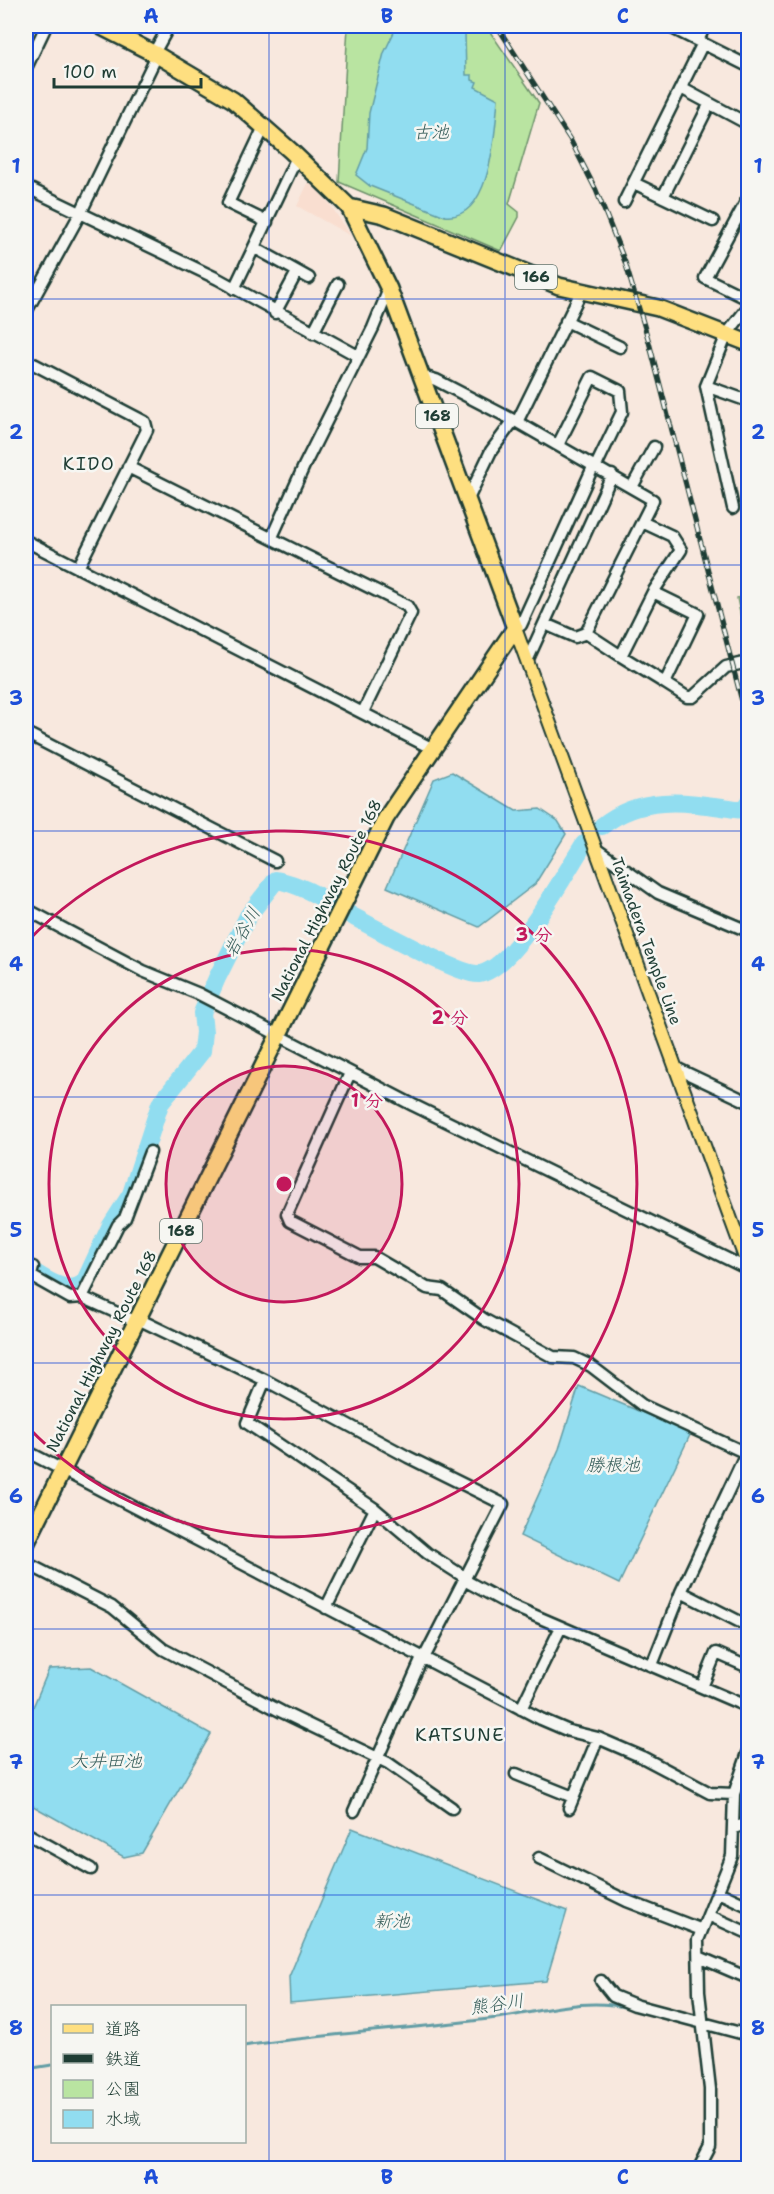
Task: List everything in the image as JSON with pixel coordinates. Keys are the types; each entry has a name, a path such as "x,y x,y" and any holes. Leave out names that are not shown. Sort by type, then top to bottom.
{"highway":[{"path":"100,26 156,54 233,100 349,207"},
{"name":"168","path":"349,207 389,289 515,628"},
{"name":"166","path":"349,207 384,215 518,271 581,292 658,308 748,343"},
{"name":"National Highway Route 168","path":"26,1544 386,818 431,748 515,628"}],"main road":[{"name":"Taimadera Temple Line","path":"515,628 748,1267"}],"street":[{"path":"26,68 46,26"},
{"path":"26,312 81,212 169,26"},
{"path":"668,26 748,66"},
{"path":"624,202 681,88 701,42 705,26"},
{"path":"681,88 748,124"},
{"path":"663,197 709,105"},
{"path":"264,127 228,203 267,222"},
{"path":"234,289 297,157"},
{"path":"634,183 713,221"},
{"path":"26,187 234,289 358,356"},
{"path":"748,198 705,278 748,299"},
{"path":"255,248 309,278"},
{"path":"275,313 297,272"},
{"path":"313,333 338,284"},
{"path":"272,537 373,328 389,289"},
{"path":"468,499 491,451 515,421 581,292"},
{"path":"733,508 706,386 727,333 748,307"},
{"path":"566,321 620,347"},
{"path":"26,360 145,422 147,430 78,568"},
{"path":"422,376 436,380 515,421 653,500 586,633 575,637 545,624"},
{"path":"515,628 521,625 622,412 620,391 592,377 558,445"},
{"path":"706,386 748,401"},
{"path":"632,487 654,447"},
{"path":"128,467 407,606 411,613 363,712"},
{"path":"528,659 612,475"},
{"path":"621,656 653,592 681,549 672,536 642,522"},
{"path":"26,541 431,748"},
{"path":"653,592 698,614 665,683"},
{"path":"586,633 687,697 693,698 726,667 748,662"},
{"path":"26,733 275,861"},
{"path":"596,849 658,893 748,931"},
{"path":"26,909 143,971 199,994 350,1073 748,1267"},
{"path":"676,1068 748,1102"},
{"path":"350,1073 287,1214 290,1221 360,1257 374,1257 427,1288 442,1290 485,1320 553,1357 574,1358 591,1366 642,1405 748,1453 681,1592 652,1665"},
{"path":"82,1297 118,1225 125,1218 150,1152"},
{"path":"33,1267 31,1276 70,1298 82,1297 137,1320 266,1380 408,1457 503,1504 424,1656 354,1811"},
{"path":"266,1380 247,1423 375,1509 427,1552 466,1579 510,1605 748,1707"},
{"path":"26,1451 326,1608 424,1656 521,1709 569,1731 598,1738 642,1757 710,1793 734,1794"},
{"path":"326,1608 375,1509"},
{"path":"26,1563 112,1607 164,1648 191,1664 377,1758 432,1791 452,1808"},
{"path":"681,1592 748,1626"},
{"path":"521,1709 561,1627"},
{"path":"702,1687 716,1653 748,1667"},
{"path":"569,1808 598,1738"},
{"path":"699,2169 711,2146 710,2089 701,2024 698,1940 732,1857 734,1794 748,1753"},
{"path":"516,1774 573,1797"},
{"path":"734,1828 748,1823"},
{"path":"26,1833 91,1869"},
{"path":"539,1858 627,1901 702,1930"},
{"path":"718,1892 748,1906"},
{"path":"708,1915 748,1933"},
{"path":"699,1957 748,1978"},
{"path":"601,1981 613,1996 635,2005 748,2035"}],"shaded area":[{"path":"310,179 331,206 351,236 297,206"}],"green space":[{"path":"348,26 486,26 539,103 509,204 519,212 519,217 501,251 339,182"},
{"path":"748,595 748,652 737,598"}],"water":[{"name":"古池","path":"397,26 462,26 465,33 466,75 472,75 472,80 477,82 475,87 498,99 488,171 482,189 473,204 461,214 445,216 370,186 356,175 367,148 369,113 384,53"},
{"path":"452,772 516,811 540,809 558,821 566,834 535,884 479,927 387,887 434,779"},
{"name":"勝根池","path":"579,1386 691,1433 619,1584 520,1536 559,1449"},
{"name":"大井田池","path":"91,1667 211,1734 142,1853 124,1857 26,1802 26,1724 49,1669"},
{"name":"新池","path":"352,1828 567,1911 546,1981 290,2003 289,1977"}],"waterway":[{"name":"岩谷川","path":"602,826 618,815 652,804 687,803 743,810 748,803"},
{"name":"岩谷川","path":"26,1267 64,1287 72,1288 85,1281 110,1227 131,1194 160,1104 202,1051 204,1032 202,1013 217,978 248,916 276,880 307,890 437,960 469,973 479,974 492,968 507,956 522,939 584,844"},
{"name":"熊谷川","path":"246,2046 506,2017 577,2005 594,2004 628,2008"},
{"name":"熊谷川","path":"643,2012 698,2027"},
{"name":"熊谷川","path":"26,2064 33,2068 51,2065"}],"railway":[{"path":"497,26 571,141 596,190 625,262 649,342 748,725"}],"district":[{"name":"KIDO","path":"89,464"},
{"name":"KATSUNE","path":"460,1735"}]}
